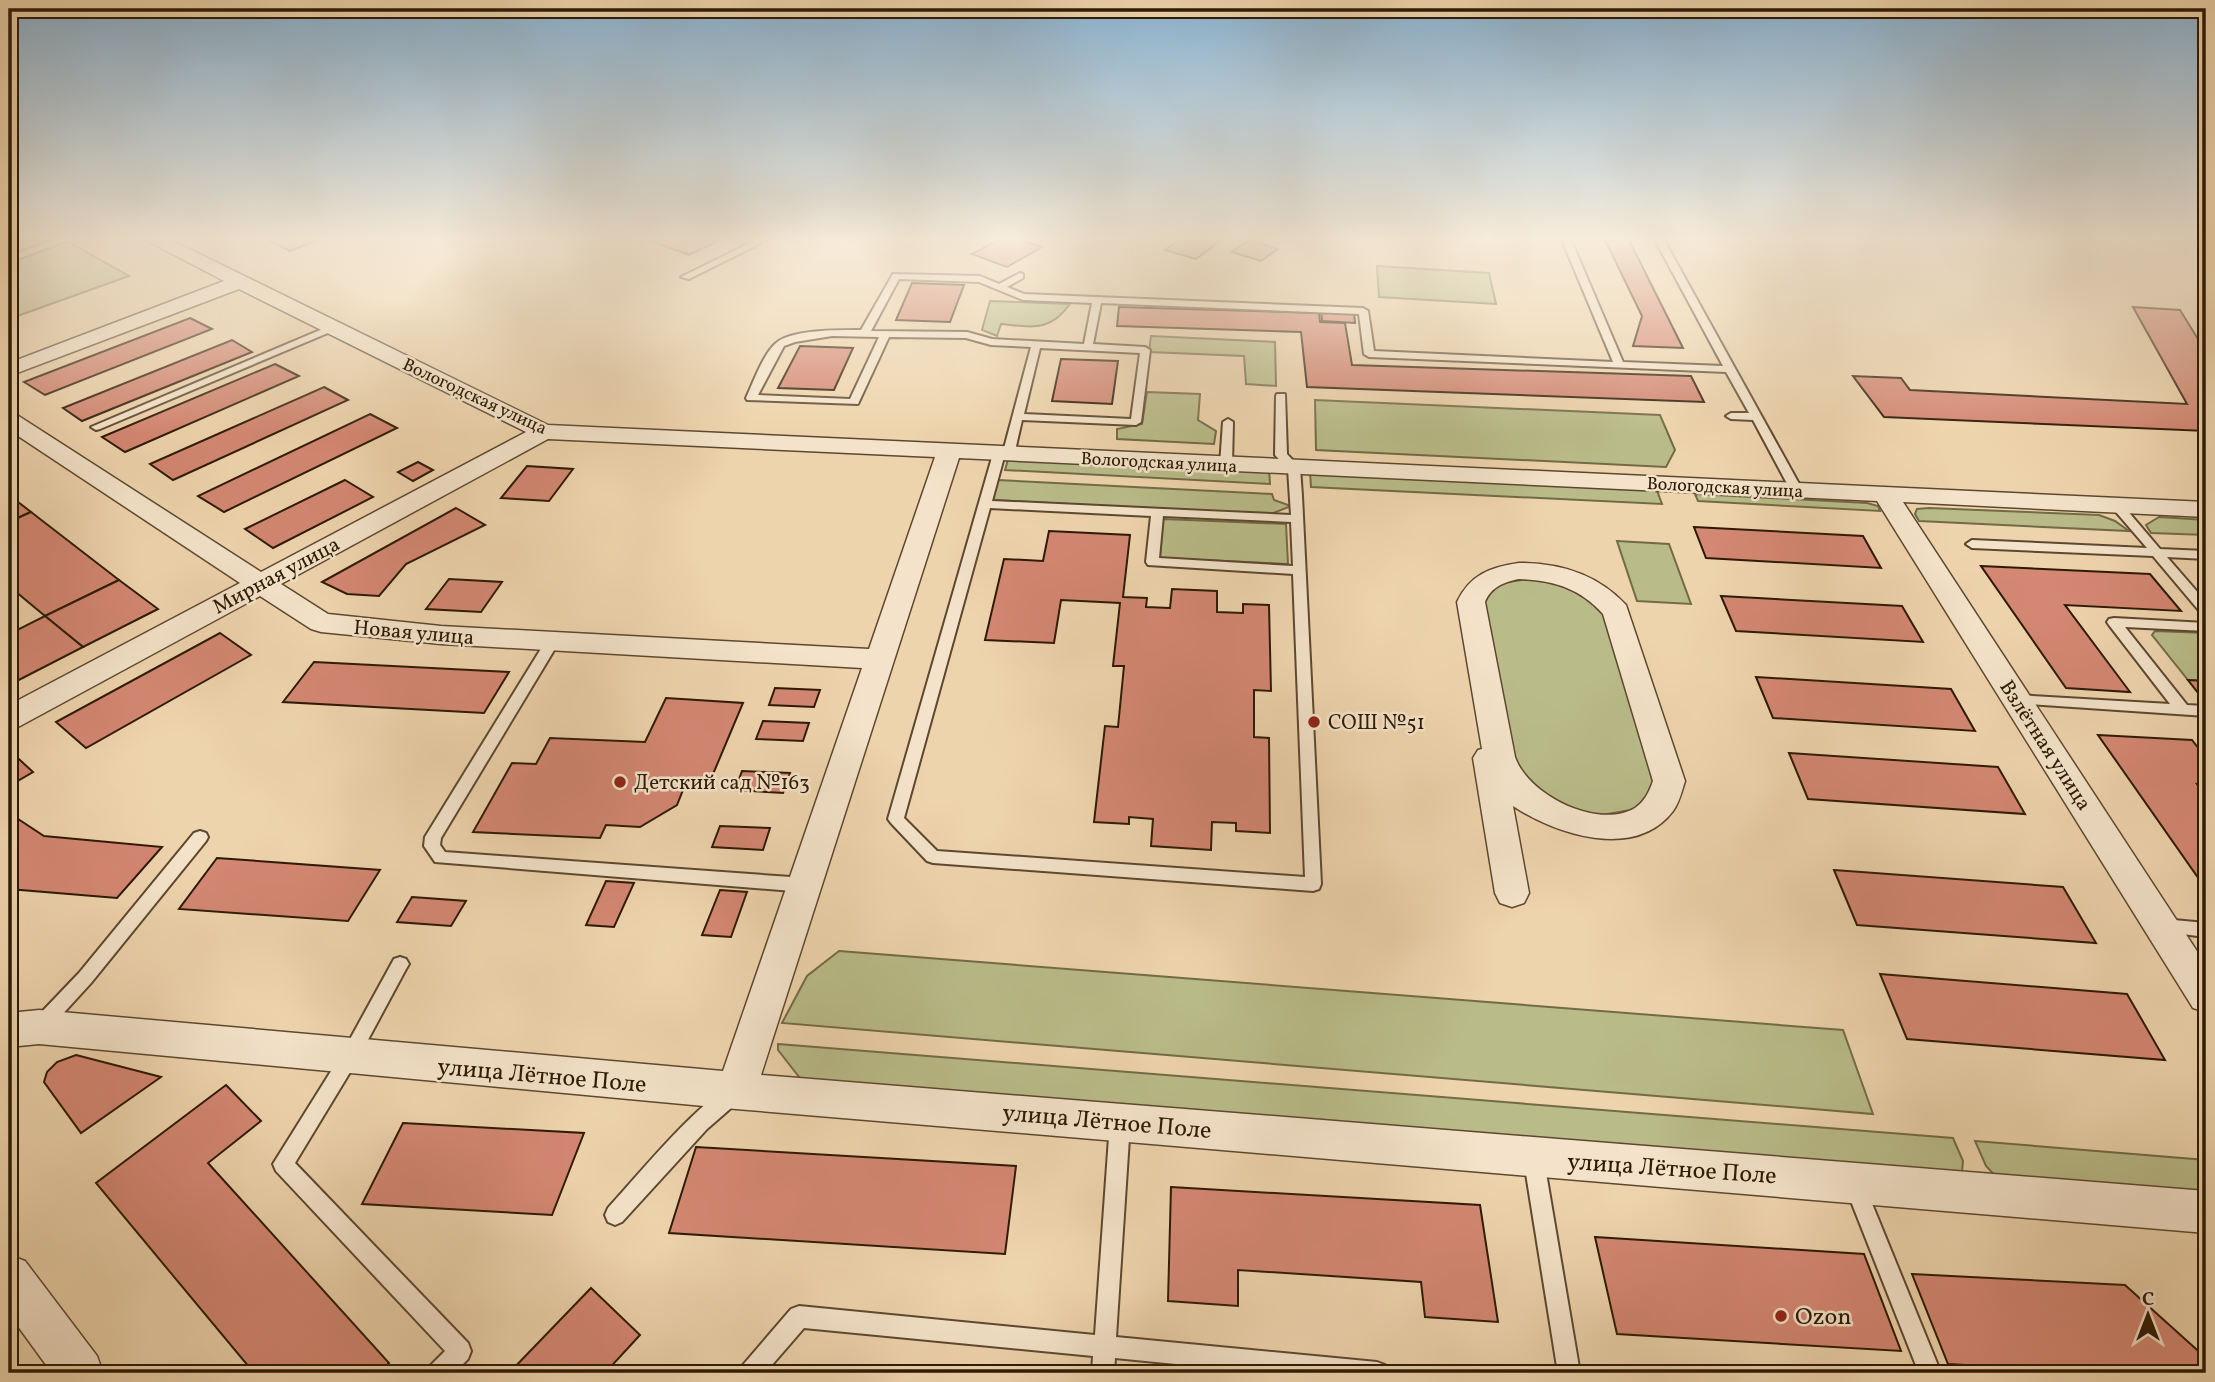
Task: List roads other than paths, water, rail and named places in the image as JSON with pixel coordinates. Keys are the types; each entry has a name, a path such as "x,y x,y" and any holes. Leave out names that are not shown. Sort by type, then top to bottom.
{"street":[{"path":"9,370 181,304"},
{"name":"Вологодская улица","path":"285,304 544,432 2206,509"},
{"name":"Новая улица","path":"9,420 321,623 441,635 880,659"},
{"name":"Мирная улица","path":"9,718 544,432"},
{"path":"736,1091 949,452"},
{"name":"Взлётная улица","path":"1886,495 2206,996"},
{"path":"1467,607 1499,757 1512,784 1541,808 1579,823 1618,825 1636,822 1661,806 1667,794 1667,767 1621,622 1608,601 1583,583 1543,572 1504,573 1481,584 1467,607 1512,893"},
{"name":"улица Лётное Поле","path":"24,1029 1533,1158 1853,1181 2206,1212"},
{"path":"9,1277 80,1373"}],"lane":[{"path":"864,334 880,304"},
{"path":"1088,347 1096,304"},
{"path":"1206,304 1363,311 1369,354 1730,369"},
{"path":"1593,304 1619,365"},
{"path":"1694,304 1797,491"},
{"path":"96,427 332,328"},
{"path":"884,335 854,402 751,398 780,344 811,335 864,334 967,335 991,342 1145,349 1136,422 1017,417"},
{"path":"1036,345 1017,417 985,503 896,819 933,857 1313,884 1294,468 1281,455 1281,396"},
{"path":"1731,416 1756,417"},
{"path":"1226,465 1228,422"},
{"path":"985,503 1297,519"},
{"path":"2116,505 2206,610"},
{"path":"1157,512 1152,562 1299,570"},
{"path":"1972,544 2206,555"},
{"path":"2182,709 2114,622 2206,627"},
{"path":"552,642 433,837 432,846 441,858 805,885"},
{"path":"2017,700 2182,709 2204,713"},
{"path":"24,1029 85,978 200,837"},
{"path":"2162,926 2206,930"},
{"path":"400,964 349,1058 283,1164 460,1351 439,1373"},
{"path":"615,1215 700,1123 736,1091"},
{"path":"1103,1373 1120,1121"},
{"path":"1533,1158 1569,1373"},
{"path":"1853,1181 1930,1373"},
{"path":"751,1373 799,1317 1377,1373"}],"place":[{"name":"СОШ №51","path":"1314,722"},
{"name":"Детский сад №163","path":"620,782"},
{"name":"Ozon","path":"1781,1316"}]}
